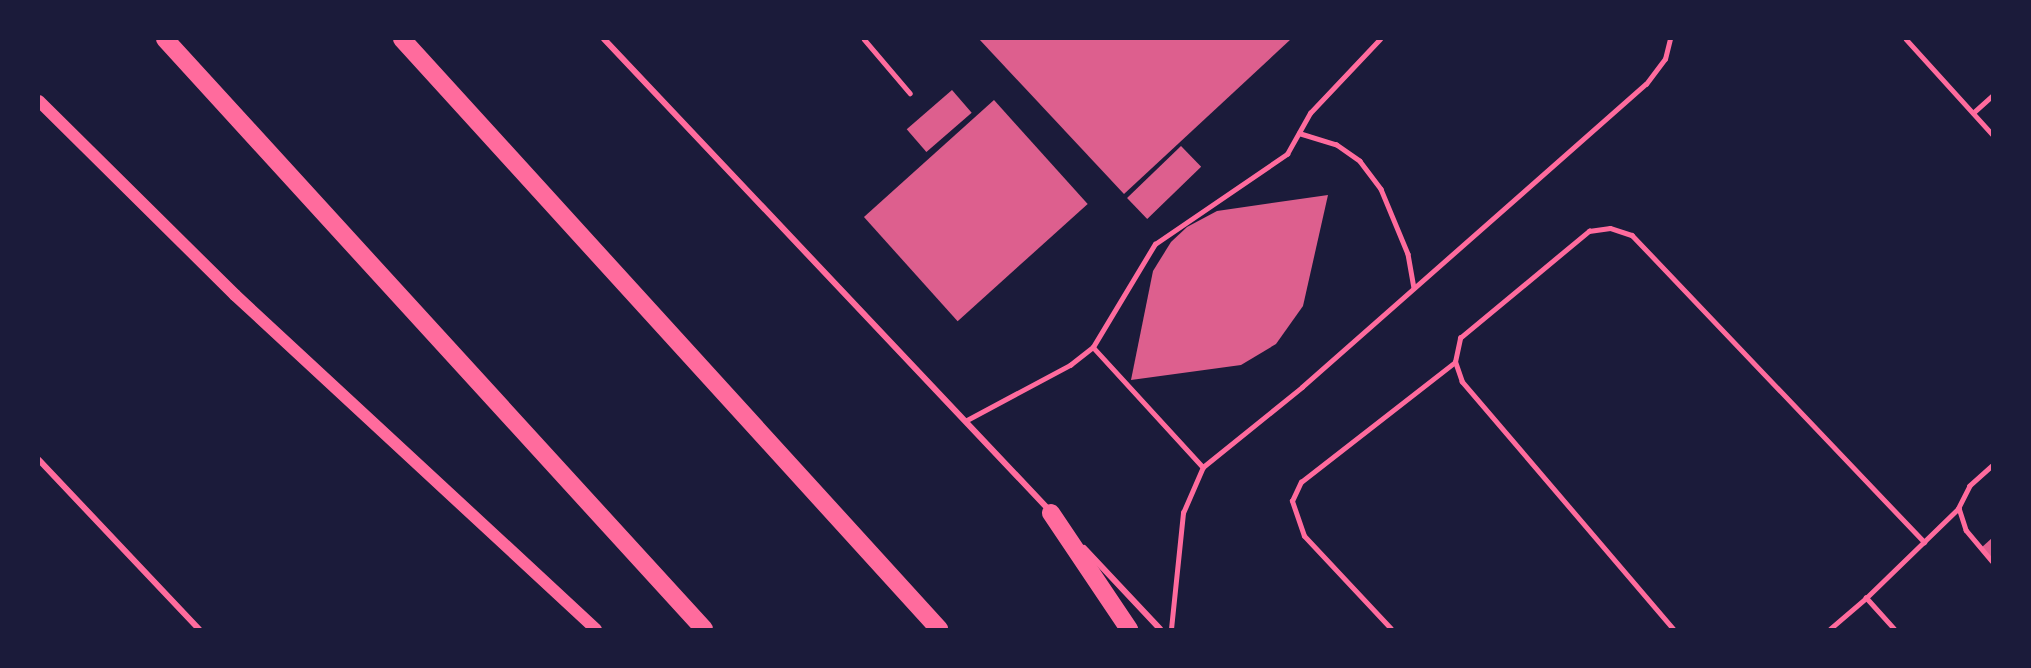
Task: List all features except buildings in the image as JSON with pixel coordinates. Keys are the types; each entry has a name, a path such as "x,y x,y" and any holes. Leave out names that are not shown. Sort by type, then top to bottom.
{"highway":[{"path":"165,39 704,629"},
{"path":"402,39 939,629"},
{"path":"1051,513 1129,629"}],"main road":[{"path":"39,101 235,295 596,629"}],"street":[{"path":"604,39 967,420 1160,629"},
{"path":"39,460 199,629"}],"lane":[{"path":"864,39 910,93"},
{"path":"967,420 1070,365 1093,346 1155,244 1287,154 1310,113 1380,39"},
{"path":"1171,629 1184,513 1203,468 1302,387 1646,84 1665,59 1670,39"},
{"path":"1905,39 1992,134"},
{"path":"1973,113 1992,96"},
{"path":"1299,133 1336,144 1360,161 1381,189 1405,246 1414,287"},
{"path":"1672,629 1462,382 1455,362 1460,338 1589,231 1610,228 1632,235 1924,542"},
{"path":"1093,346 1203,468"},
{"path":"1391,629 1304,536 1292,501 1301,482 1455,362"},
{"path":"1830,629 1866,598 1959,508 1970,486 1992,466"},
{"path":"1959,508 1965,530 1992,561"},
{"path":"1866,598 1894,629"}]}
